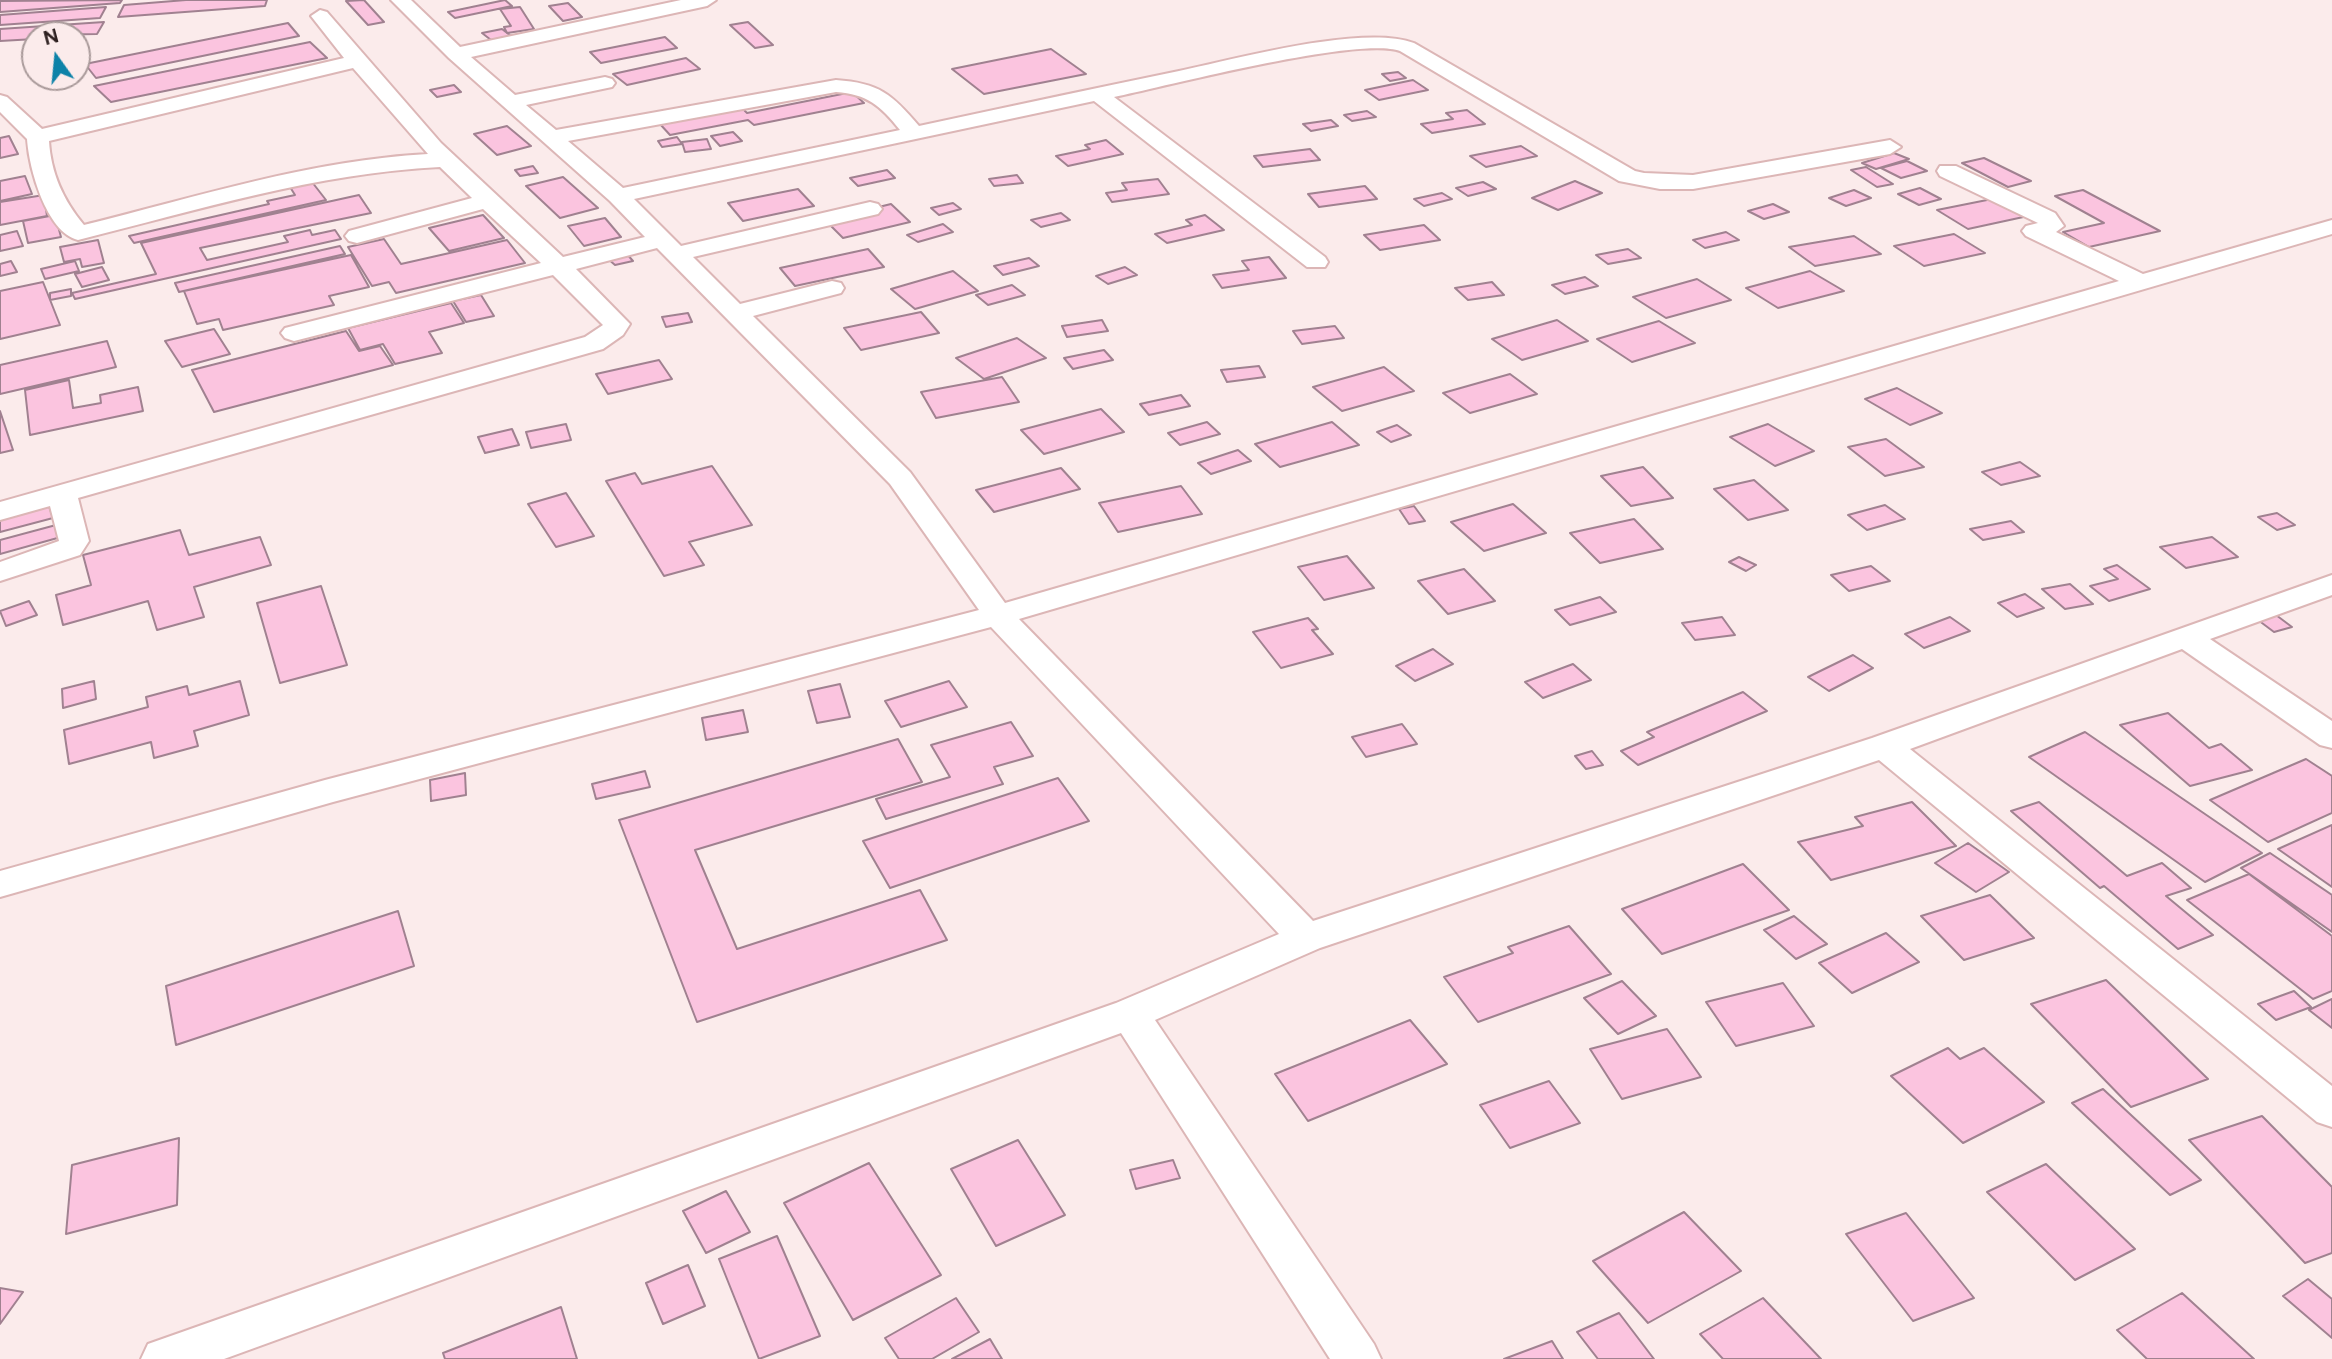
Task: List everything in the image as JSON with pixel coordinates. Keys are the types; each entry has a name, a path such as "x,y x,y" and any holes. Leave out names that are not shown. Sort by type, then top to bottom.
{"street":[{"path":"400,0 549,138 618,196 900,478 998,615 1306,938"},
{"path":"456,54 707,0"},
{"path":"0,511 594,343 614,330 617,324 569,274 447,160 320,16"},
{"path":"618,196 1100,96 1283,55 1358,44 1395,43 1448,70 1627,176 1667,185 1889,147"},
{"path":"38,137 358,61"},
{"path":"509,102 605,83"},
{"path":"549,138 836,86 856,86 881,94 915,134"},
{"path":"1100,96 1316,262"},
{"path":"0,101 38,137 39,155 53,202 78,233 320,173 382,163 447,160"},
{"path":"1948,171 2034,211 2047,219 2052,226 2034,231 2138,281"},
{"path":"358,236 489,200"},
{"path":"294,333 870,209"},
{"path":"0,884 325,792 998,615 2138,281 2332,227"},
{"path":"735,313 832,288"},
{"path":"0,572 69,549 74,541 62,493"},
{"path":"165,1359 1130,1014 1306,938 1884,746 2332,584"},
{"path":"2184,636 2332,737"},
{"path":"1884,746 2332,1110"},
{"path":"1130,1014 1357,1359"}],"building":[{"path":"122,0 120,3 0,12 0,1"},
{"path":"186,0 267,0 265,6 118,17 124,5"},
{"path":"364,0 384,22 368,25 346,1"},
{"path":"505,0 512,6 455,18 448,12"},
{"path":"568,3 582,17 563,21 549,6"},
{"path":"106,7 100,18 21,21 21,24 0,25 0,15"},
{"path":"520,7 534,29 507,33 504,27 511,26 500,9"},
{"path":"104,22 97,34 91,34 91,23"},
{"path":"748,22 773,45 755,48 730,25"},
{"path":"288,23 299,36 96,78 91,72 91,63"},
{"path":"21,28 21,40 0,41 0,29"},
{"path":"502,29 511,36 491,40 482,33"},
{"path":"665,37 677,48 601,63 590,52"},
{"path":"310,42 327,58 111,102 94,86"},
{"path":"1051,49 1086,74 984,94 952,69"},
{"path":"686,58 700,69 627,85 613,74"},
{"path":"1398,72 1406,78 1390,81 1382,74"},
{"path":"1413,80 1428,90 1379,100 1365,90"},
{"path":"454,85 461,92 437,97 430,90"},
{"path":"852,92 864,103 754,125 748,120 670,135 660,124 742,108 747,113"},
{"path":"1467,110 1485,124 1432,133 1421,124 1453,119 1446,113"},
{"path":"1367,111 1376,117 1352,121 1344,115"},
{"path":"1331,120 1338,126 1311,131 1303,124"},
{"path":"507,126 531,146 497,155 474,134"},
{"path":"733,132 742,141 720,146 711,136"},
{"path":"9,136 18,154 0,158 0,138"},
{"path":"677,137 682,144 662,147 658,141"},
{"path":"707,139 711,149 685,152 682,142"},
{"path":"1106,140 1123,154 1068,166 1056,156 1090,149 1085,145"},
{"path":"1521,146 1537,156 1486,167 1470,156"},
{"path":"1310,149 1320,160 1263,167 1254,156"},
{"path":"1894,153 1909,159 1876,169 1862,163"},
{"path":"1984,158 2031,181 2008,187 1962,163"},
{"path":"1907,161 1927,171 1901,178 1881,168"},
{"path":"533,166 538,173 520,176 515,170"},
{"path":"1866,167 1893,184 1877,187 1851,170"},
{"path":"887,170 895,178 858,186 850,178"},
{"path":"1017,175 1023,183 994,186 989,179"},
{"path":"25,176 32,194 0,201 0,181"},
{"path":"563,177 598,208 560,218 526,186"},
{"path":"1158,179 1169,194 1112,202 1106,193 1127,190 1122,183"},
{"path":"1575,181 1602,193 1558,210 1532,198"},
{"path":"312,182 326,200 134,243 129,236 269,204 267,201 295,195 290,187"},
{"path":"1483,182 1496,189 1468,196 1456,188"},
{"path":"1365,186 1377,199 1319,207 1308,194"},
{"path":"1920,188 1941,199 1919,205 1898,194"},
{"path":"798,189 814,206 743,221 728,203"},
{"path":"1854,190 1871,198 1846,206 1829,198"},
{"path":"2083,190 2160,231 2089,247 2063,232 2104,223 2055,196"},
{"path":"1442,193 1452,199 1424,206 1414,199"},
{"path":"44,195 47,216 0,225 0,202"},
{"path":"359,195 371,213 200,248 207,260 288,242 284,236 310,230 312,235 335,230 341,239 75,299 72,293 156,274 141,243"},
{"path":"1997,198 2028,216 1968,229 1937,210"},
{"path":"953,203 961,209 939,215 931,208"},
{"path":"891,204 910,222 843,238 825,220"},
{"path":"1773,204 1789,212 1764,219 1748,211"},
{"path":"1061,213 1070,220 1041,227 1031,220"},
{"path":"55,215 61,237 28,243 23,221"},
{"path":"483,215 504,238 449,251 429,228"},
{"path":"1205,215 1224,230 1167,243 1155,234 1192,225 1186,220"},
{"path":"605,218 621,237 584,246 568,226"},
{"path":"943,224 953,232 918,242 907,235"},
{"path":"1424,225 1440,240 1380,250 1364,235"},
{"path":"17,231 23,246 0,251 0,235"},
{"path":"1726,232 1739,240 1705,248 1693,240"},
{"path":"1954,234 1985,253 1924,266 1894,246"},
{"path":"1854,236 1881,254 1815,266 1789,247"},
{"path":"384,239 401,264 507,240 525,263 396,293 389,282 372,286 348,247"},
{"path":"98,240 104,263 82,267 80,259 64,262 60,247"},
{"path":"340,246 345,254 179,292 175,283"},
{"path":"868,249 884,267 795,286 780,268"},
{"path":"1628,249 1641,258 1608,264 1596,255"},
{"path":"626,253 633,261 615,265 607,258"},
{"path":"351,255 369,287 329,296 334,305 223,330 219,319 197,324 184,291"},
{"path":"1269,257 1286,278 1222,288 1213,275 1249,270 1242,261"},
{"path":"1029,258 1039,266 1003,275 994,266"},
{"path":"11,261 17,272 0,276 0,264"},
{"path":"75,261 79,271 45,279 41,269"},
{"path":"102,267 109,280 82,287 75,274"},
{"path":"1125,267 1137,275 1108,284 1096,276"},
{"path":"953,271 978,291 915,309 891,289"},
{"path":"1810,271 1844,291 1778,308 1746,288"},
{"path":"1585,277 1598,286 1565,294 1552,285"},
{"path":"1697,279 1731,300 1666,318 1633,297"},
{"path":"43,282 60,325 0,339 0,291"},
{"path":"1492,282 1504,295 1468,300 1455,288"},
{"path":"1012,285 1025,295 988,305 976,295"},
{"path":"71,289 71,296 50,300 50,293"},
{"path":"481,295 494,316 466,322 453,301"},
{"path":"451,303 464,323 429,332 442,353 395,364 383,344 360,350 348,328"},
{"path":"921,312 939,333 861,350 844,328"},
{"path":"688,313 692,322 666,327 662,317"},
{"path":"1102,320 1108,331 1067,337 1062,326"},
{"path":"1557,320 1588,341 1522,360 1492,339"},
{"path":"1659,321 1695,343 1632,362 1597,339"},
{"path":"1335,326 1344,338 1302,344 1293,331"},
{"path":"214,329 230,354 182,367 165,341"},
{"path":"346,331 359,351 380,346 393,365 214,412 192,370"},
{"path":"1017,338 1046,358 984,379 956,358"},
{"path":"107,341 116,367 0,394 0,365"},
{"path":"1104,350 1113,360 1073,369 1064,358"},
{"path":"659,360 672,379 608,394 596,374"},
{"path":"1259,366 1265,377 1227,382 1221,370"},
{"path":"1384,367 1414,391 1342,411 1313,387"},
{"path":"1510,374 1537,394 1470,413 1443,393"},
{"path":"1002,377 1019,402 936,418 921,392"},
{"path":"69,380 73,408 101,403 100,395 138,387 143,411 30,435 25,390"},
{"path":"1897,388 1942,413 1910,425 1865,399"},
{"path":"1181,395 1190,406 1149,415 1140,404"},
{"path":"1101,409 1124,432 1044,454 1021,430"},
{"path":"0,411 13,450 0,453"},
{"path":"1207,422 1220,434 1180,445 1168,433"},
{"path":"1332,422 1359,445 1280,467 1255,444"},
{"path":"566,424 571,440 531,448 526,432"},
{"path":"1768,424 1814,451 1775,466 1730,437"},
{"path":"1397,425 1411,435 1391,442 1377,432"},
{"path":"512,429 519,445 485,453 478,437"},
{"path":"1886,439 1924,467 1885,476 1848,447"},
{"path":"1238,450 1251,461 1211,474 1198,463"},
{"path":"2020,462 2040,476 2001,485 1982,472"},
{"path":"712,466 752,525 689,542 704,565 664,576 606,481 635,473 642,484"},
{"path":"1643,467 1673,498 1631,506 1601,476"},
{"path":"1061,468 1080,489 994,512 976,490"},
{"path":"1754,480 1788,510 1748,520 1714,489"},
{"path":"1181,486 1202,514 1118,532 1099,503"},
{"path":"566,493 594,536 556,547 528,504"},
{"path":"1513,504 1546,533 1484,551 1451,522"},
{"path":"1885,505 1905,519 1867,530 1848,515"},
{"path":"49,506 53,518 0,532 0,519"},
{"path":"1414,506 1425,521 1409,524 1399,509"},
{"path":"2277,513 2295,525 2277,530 2258,517"},
{"path":"1634,519 1663,549 1600,563 1570,533"},
{"path":"2011,521 2024,532 1983,540 1970,529"},
{"path":"56,525 61,537 0,554 0,540"},
{"path":"180,530 189,555 260,537 271,565 194,587 204,617 157,630 148,601 63,625 56,595 91,585 83,555"},
{"path":"2212,537 2238,557 2186,568 2160,547"},
{"path":"1347,556 1374,588 1324,600 1298,567"},
{"path":"1739,557 1756,565 1746,571 1729,562"},
{"path":"2117,565 2150,589 2109,601 2090,586 2118,579 2104,569"},
{"path":"1871,566 1890,581 1849,591 1831,575"},
{"path":"1464,569 1495,601 1448,614 1418,581"},
{"path":"2070,584 2093,604 2065,609 2042,589"},
{"path":"321,586 347,665 280,683 257,603"},
{"path":"2025,594 2044,608 2017,617 1998,603"},
{"path":"1600,597 1616,612 1570,625 1555,610"},
{"path":"29,601 37,615 6,626 0,611"},
{"path":"2272,612 2292,627 2274,632 2254,617"},
{"path":"1722,617 1735,635 1695,640 1682,623"},
{"path":"1950,617 1970,631 1924,648 1905,634"},
{"path":"1308,618 1318,629 1312,630 1333,654 1281,668 1253,632"},
{"path":"1433,649 1453,664 1415,681 1396,666"},
{"path":"1853,655 1873,668 1829,691 1808,677"},
{"path":"1573,664 1591,680 1543,698 1525,682"},
{"path":"94,681 96,699 63,708 62,689"},
{"path":"240,681 249,715 194,731 198,746 154,758 151,742 69,764 64,730 148,707 146,697 187,686 189,695"},
{"path":"949,681 967,707 901,727 885,701"},
{"path":"840,684 850,717 817,723 808,691"},
{"path":"1743,692 1767,711 1638,765 1621,751 1654,737 1647,732"},
{"path":"743,710 748,732 706,740 702,718"},
{"path":"2168,713 2209,748 2221,744 2252,770 2190,786 2120,725"},
{"path":"1011,722 1033,756 994,767 1003,784 886,819 876,799 950,777 931,745"},
{"path":"1402,724 1417,744 1366,757 1352,737"},
{"path":"2085,732 2262,853 2205,882 2029,757"},
{"path":"898,739 922,782 695,850 737,949 920,890 947,940 697,1022 619,820"},
{"path":"1592,751 1603,765 1586,769 1575,756"},
{"path":"2306,759 2332,776 2332,813 2268,842 2210,800"},
{"path":"645,771 650,787 596,799 592,784"},
{"path":"465,773 466,795 431,801 430,780"},
{"path":"1058,778 1089,821 890,888 863,841"},
{"path":"1912,802 1956,846 1831,880 1798,842 1863,826 1855,817"},
{"path":"2039,802 2127,876 2162,863 2191,888 2166,896 2213,935 2178,949 2104,886 2100,888 2011,811"},
{"path":"2332,825 2332,887 2278,849"},
{"path":"1968,843 2009,872 1976,892 1935,863"},
{"path":"2270,853 2332,895 2332,932 2241,868"},
{"path":"1743,864 1789,910 1662,954 1622,909"},
{"path":"2249,874 2332,936 2332,991 2313,999 2187,900"},
{"path":"1990,895 2034,938 1964,960 1921,916"},
{"path":"398,911 414,966 176,1045 166,986"},
{"path":"1794,916 1827,944 1796,959 1764,930"},
{"path":"1569,926 1611,974 1478,1022 1444,977 1513,953 1508,947"},
{"path":"1886,933 1919,962 1852,993 1819,963"},
{"path":"2106,980 2208,1079 2131,1107 2031,1004"},
{"path":"1622,981 1656,1016 1618,1034 1584,998"},
{"path":"1783,983 1814,1026 1736,1046 1706,1002"},
{"path":"2294,991 2311,1007 2276,1020 2258,1004"},
{"path":"2332,999 2332,1028 2309,1010"},
{"path":"1410,1020 1447,1064 1308,1121 1275,1074"},
{"path":"1667,1029 1701,1077 1622,1099 1590,1049"},
{"path":"1948,1048 1960,1059 1984,1048 2044,1102 1963,1143 1891,1076"},
{"path":"1549,1081 1580,1123 1510,1148 1480,1105"},
{"path":"2103,1089 2201,1180 2170,1195 2072,1103"},
{"path":"2262,1116 2332,1187 2332,1253 2305,1263 2189,1140"},
{"path":"179,1138 177,1205 66,1234 72,1165"},
{"path":"1018,1140 1065,1215 996,1246 951,1169"},
{"path":"1173,1160 1180,1178 1136,1189 1130,1170"},
{"path":"869,1163 941,1275 853,1320 784,1203"},
{"path":"2046,1164 2135,1249 2075,1280 1987,1192"},
{"path":"726,1191 750,1232 706,1253 683,1211"},
{"path":"1684,1212 1741,1271 1648,1323 1593,1261"},
{"path":"1906,1213 1974,1298 1913,1321 1846,1234"},
{"path":"777,1236 820,1336 759,1359 719,1259"},
{"path":"688,1265 705,1306 663,1324 646,1283"},
{"path":"2308,1279 2332,1299 2332,1338 2283,1296"},
{"path":"0,1288 23,1292 0,1324"},
{"path":"2182,1293 2254,1359 2147,1359 2117,1330"},
{"path":"956,1298 979,1332 932,1359 899,1359 885,1338"},
{"path":"1763,1298 1821,1359 1723,1359 1700,1334"},
{"path":"561,1307 577,1359 445,1359 443,1353"},
{"path":"1619,1313 1654,1359 1598,1359 1577,1332"},
{"path":"990,1339 1002,1359 952,1359"},
{"path":"1552,1341 1563,1359 1504,1359"}]}
